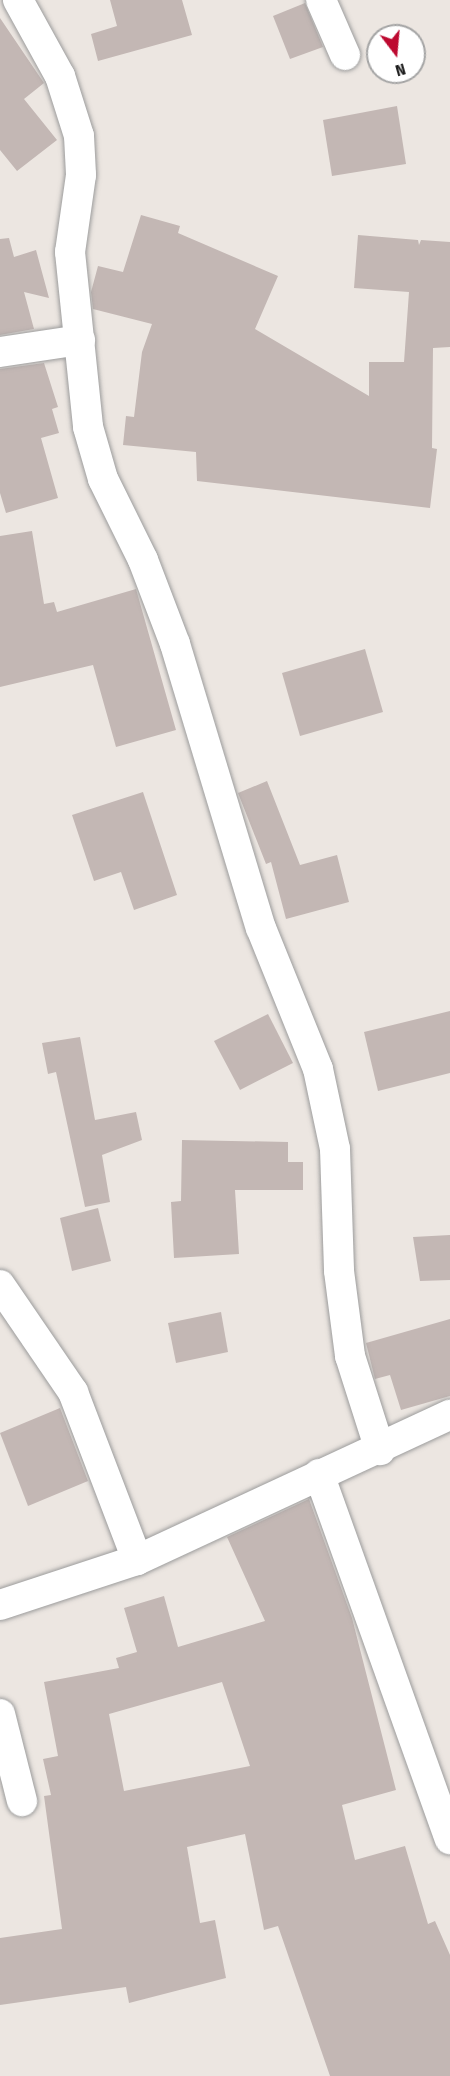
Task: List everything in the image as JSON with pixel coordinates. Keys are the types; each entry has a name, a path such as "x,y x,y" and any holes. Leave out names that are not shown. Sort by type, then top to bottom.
{"street":[{"path":"18,0 60,76 79,136 81,175 70,252 88,427 103,479 143,560 175,644 261,928 318,1069 335,1149 339,1271 350,1356 380,1450"},
{"path":"321,0 345,55"},
{"path":"0,352 80,340"},
{"path":"0,1284 73,1392 137,1560"},
{"path":"0,1605 137,1560 319,1474 380,1450 450,1415"},
{"path":"319,1474 450,1839"},
{"path":"0,1714 22,1801"}],"building":[{"path":"110,0 182,0 192,35 98,61 91,34 117,26"},
{"path":"305,3 323,47 290,59 273,16"},
{"path":"0,18 44,83 24,99 57,140 17,171 0,150"},
{"path":"397,106 406,164 332,176 323,120"},
{"path":"141,215 180,226 178,233 278,276 255,329 369,396 369,362 404,362 409,292 354,288 358,235 418,240 419,245 421,240 450,242 450,347 433,348 432,448 437,449 430,508 197,481 196,452 123,445 126,416 134,417 142,352 152,324 93,309 91,292 98,266 123,272"},
{"path":"9,238 14,257 36,250 49,298 24,292 34,329 0,335 0,239"},
{"path":"44,363 58,407 52,409 59,433 41,438 58,498 6,513 0,493 0,369"},
{"path":"32,531 44,604 54,602 57,612 136,589 176,730 116,747 93,665 0,687 0,536"},
{"path":"365,649 383,712 300,736 282,673"},
{"path":"267,781 300,865 337,855 349,902 286,919 271,862 266,864 238,793"},
{"path":"143,792 177,895 134,910 121,872 94,881 72,815"},
{"path":"450,1011 450,1073 378,1091 364,1032"},
{"path":"268,1014 293,1063 240,1090 214,1041"},
{"path":"80,1037 95,1120 136,1112 142,1140 102,1155 110,1202 85,1207 56,1072 48,1074 42,1043"},
{"path":"182,1140 288,1142 288,1162 303,1162 303,1190 235,1190 239,1254 174,1258 171,1202 181,1201"},
{"path":"98,1208 111,1261 72,1271 60,1218"},
{"path":"450,1235 450,1280 420,1281 413,1237"},
{"path":"221,1312 228,1352 176,1363 168,1323"},
{"path":"450,1319 450,1396 401,1410 390,1375 375,1379 366,1343"},
{"path":"60,1408 88,1481 28,1506 0,1433"},
{"path":"309,1499 352,1618 396,1790 342,1805 355,1860 405,1846 428,1924 435,1921 450,1955 450,2076 330,2076 278,1926 264,1930 245,1834 187,1847 200,1923 215,1920 226,1978 129,2003 126,1987 0,2005 0,1938 62,1929 44,1796 51,1795 43,1759 58,1756 44,1682 119,1668 116,1658 137,1652 124,1608 164,1596 178,1647 265,1621 227,1537","holes":["222,1682 250,1766 124,1791 109,1714"]}]}
